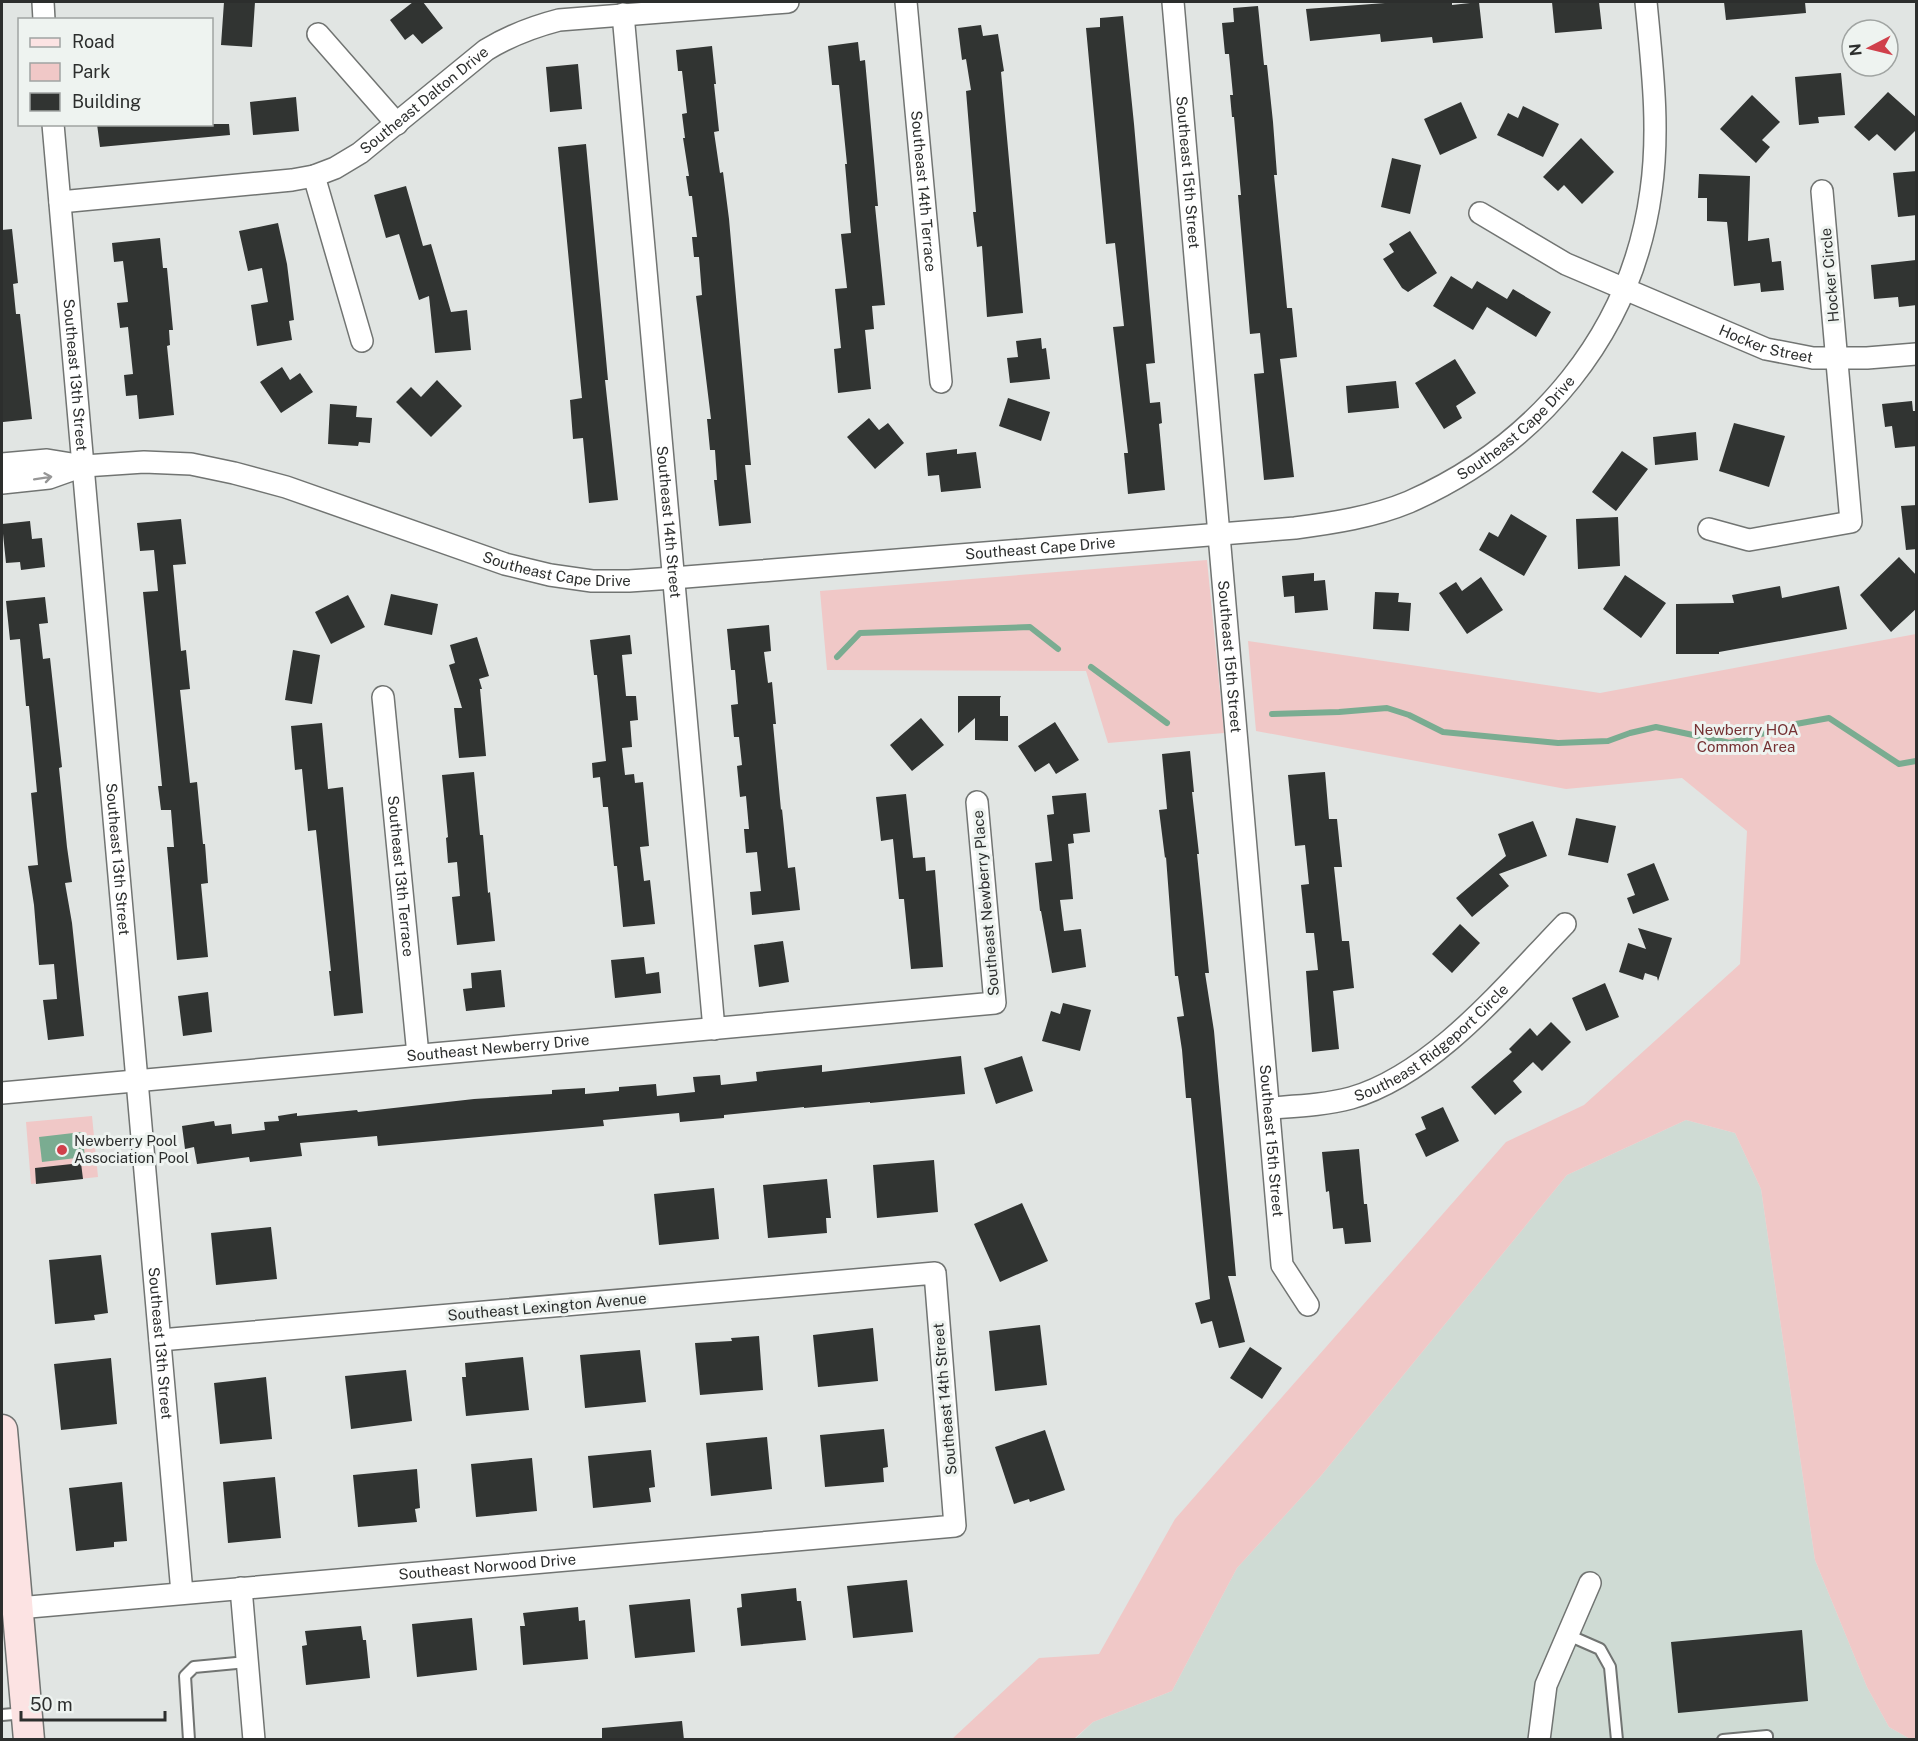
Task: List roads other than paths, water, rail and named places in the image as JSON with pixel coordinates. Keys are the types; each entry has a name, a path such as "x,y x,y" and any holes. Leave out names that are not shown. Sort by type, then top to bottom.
{"main road":[{"path":"2,1430 18,1608 19,1723"}],"street":[{"path":"43,2 44,18"},
{"name":"Southeast Dalton Drive","path":"60,201 315,176 335,168 360,153 486,50 532,27 559,20 788,2"},
{"name":"Southeast 14th Terrace","path":"906,2 941,382"},
{"name":"Southeast 15th Street","path":"1173,2 1282,1265 1308,1305"},
{"name":"Southeast Cape Drive","path":"2,464 47,460 84,466 144,462 191,464 286,487 505,564 550,575 592,581 673,578 1220,535 1322,525 1369,515 1408,502 1450,481 1490,456 1523,430 1553,400 1579,369 1605,332 1625,288 1643,236 1651,192 1655,148 1655,103 1646,2"},
{"name":"Southeast 14th Street","path":"623,14 714,1029"},
{"path":"318,34 397,124"},
{"name":"Southeast 13th Street","path":"53,126 182,1593"},
{"path":"315,176 362,341"},
{"name":"Hocker Circle","path":"1709,529 1749,540 1851,522 1822,191"},
{"name":"Hocker Street","path":"1480,213 1566,264 1766,349 1813,358 1838,359 1917,354"},
{"name":"Southeast Cape Drive","path":"2,483 49,478 84,466"},
{"name":"Southeast 13th Terrace","path":"383,697 418,1055"},
{"name":"Southeast Newberry Place","path":"977,802 995,1003"},
{"name":"Southeast Ridgeport Circle","path":"1270,1108 1320,1104 1345,1099 1369,1091 1400,1076 1430,1057 1460,1032 1565,924"},
{"name":"Southeast Newberry Drive","path":"2,1093 995,1003"},
{"name":"Southeast 14th Street","path":"935,1273 955,1526"},
{"name":"Southeast Lexington Avenue","path":"160,1340 935,1273"},
{"name":"Southeast Norwood Drive","path":"18,1608 955,1526"},
{"path":"1539,1740 1546,1685 1590,1583"},
{"path":"241,1588 254,1740"}],"lane":[{"path":"1568,1635 1600,1649 1610,1667 1617,1740"},
{"path":"189,1740 185,1676 194,1667 247,1662"},
{"path":"1723,1740 1767,1736 1767,1740"}],"waterway":[{"path":"837,657 860,633 1030,627 1058,649"},
{"path":"1091,667 1167,723"},
{"path":"1272,714 1387,708 1409,715 1443,732 1558,743 1608,741 1656,727 1730,743 1796,724 1829,718 1899,764 1916,761"}],"place":[{"name":"Newberry Pool Association Pool","path":"62,1150"}],"park label":[{"name":"Newberry HOA Common Area","path":"1746,738"}]}
